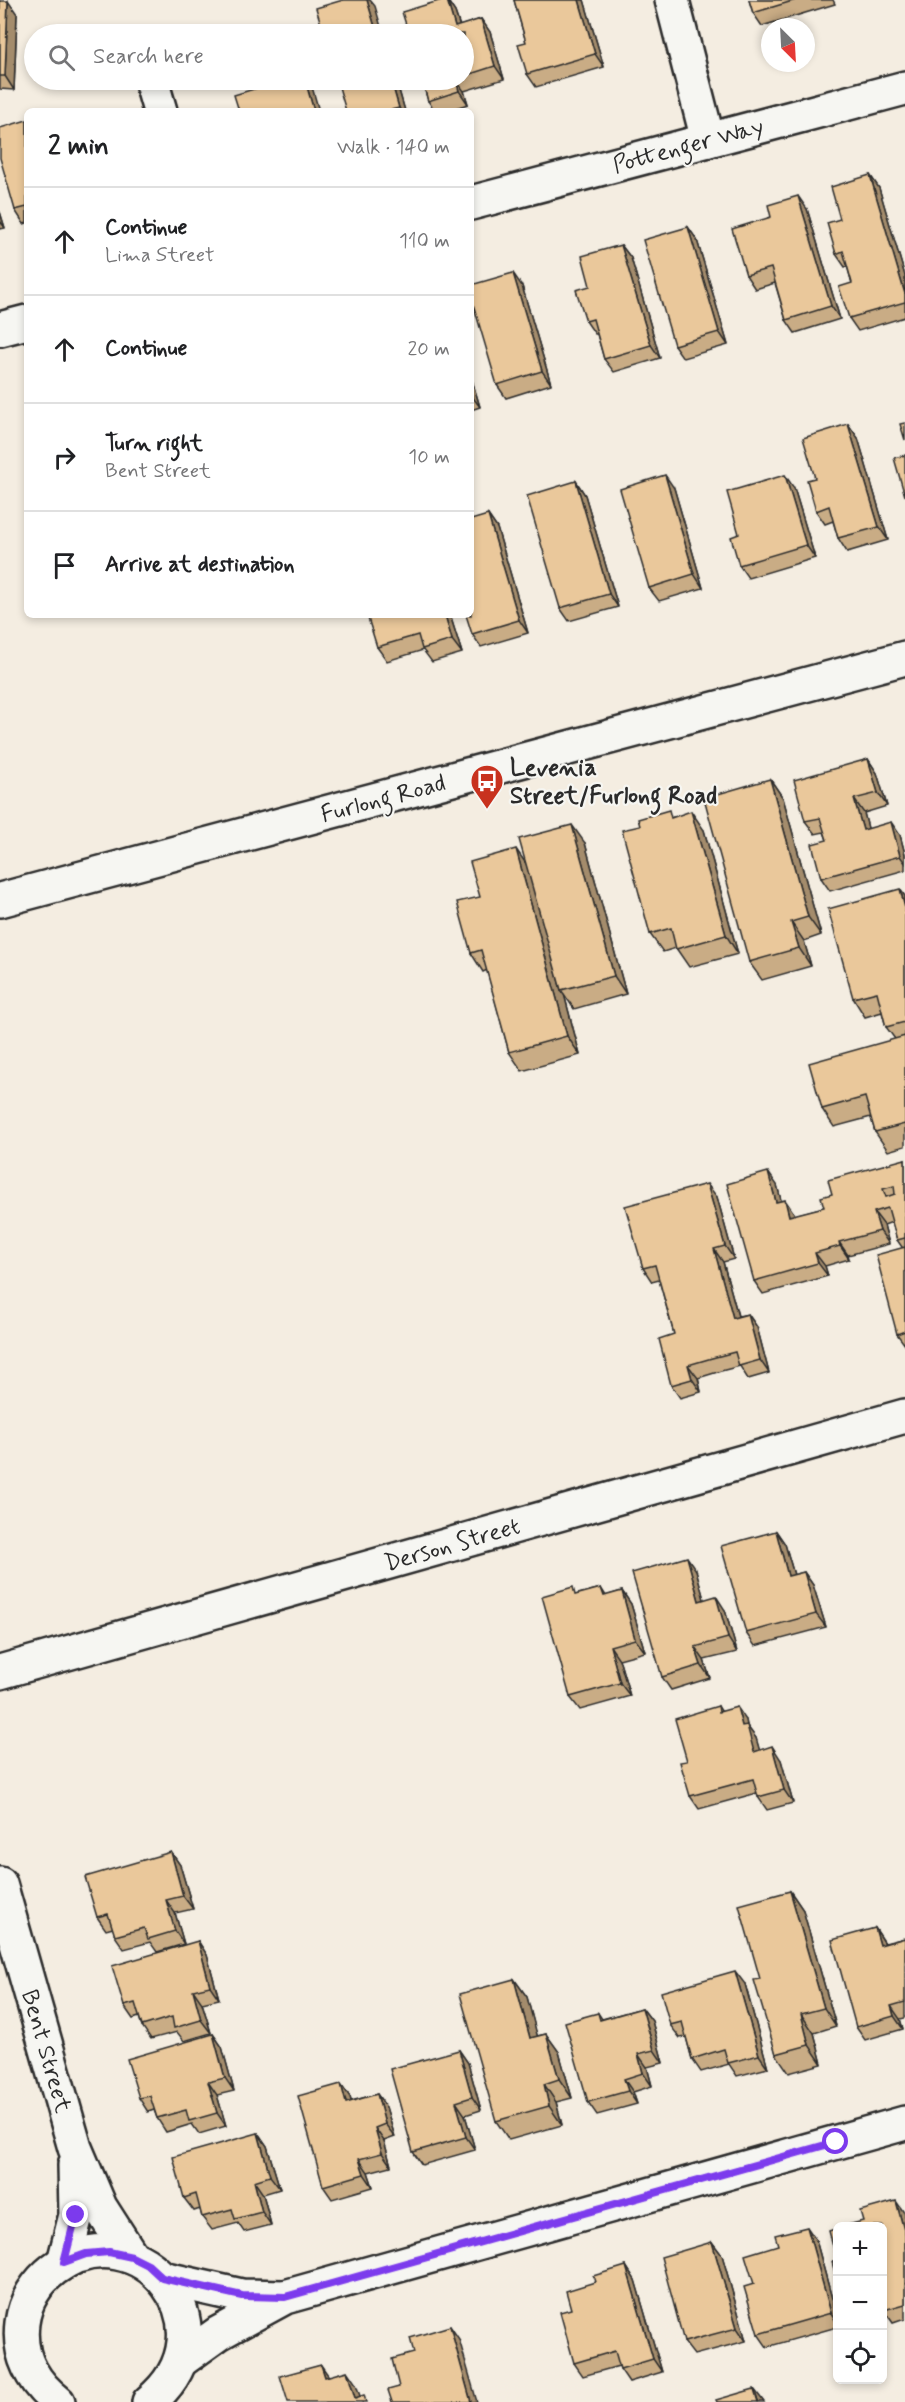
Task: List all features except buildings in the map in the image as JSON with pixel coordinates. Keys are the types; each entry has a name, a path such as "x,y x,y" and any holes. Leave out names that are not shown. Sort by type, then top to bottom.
{"street":[{"path":"672,0 708,140"},
{"name":"Pottenger Way","path":"474,202 905,88"},
{"path":"154,90 159,108"},
{"path":"0,329 24,323"},
{"name":"Furlong Road","path":"0,900 905,659"},
{"name":"Derson Street","path":"0,1672 905,1416"},
{"name":"Bent Street","path":"0,1884 75,2148 100,2208 132,2257"},
{"path":"180,2361 219,2333 285,2297 905,2123"},
{"name":"Bent Street","path":"64,2262 76,2215 75,2148"},
{"path":"34,2379 24,2358 21,2336 24,2312 33,2291 46,2275 64,2262 86,2254 109,2252 132,2257 148,2265 176,2296 183,2317 185,2339 180,2361 172,2378 161,2392 148,2402"},
{"path":"162,2278 242,2296 285,2297"},
{"path":"0,2314 33,2291"},
{"path":"0,2360 34,2379 57,2402"}],"place":[{"name":"Levenia Street/Furlong Road","path":"487,810"}],"route":[{"path":"76,2215 64,2262 86,2254 109,2252 132,2257 148,2265 162,2278 242,2296 285,2297 836,2142"}]}
